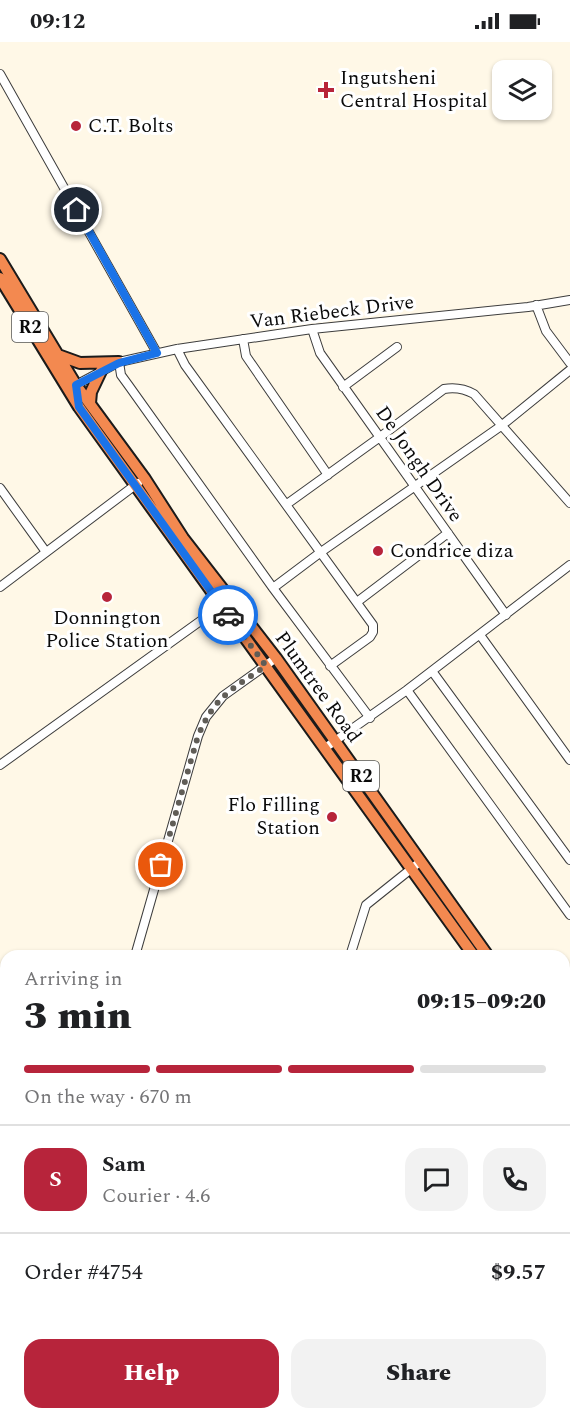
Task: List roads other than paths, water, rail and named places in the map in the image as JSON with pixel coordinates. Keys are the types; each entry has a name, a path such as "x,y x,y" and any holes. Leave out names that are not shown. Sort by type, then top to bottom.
{"highway":[{"name":"Plumtree Road","path":"0,259 76,385 90,403 221,606 470,950"},
{"name":"Plumtree Road","path":"0,278 79,407 276,658 484,950"},
{"path":"58,355 72,362 119,363"},
{"path":"90,403 91,392 101,371"},
{"path":"60,377 76,385 79,407"}],"street":[{"path":"0,74 157,353"},
{"name":"Van Riebeck Drive","path":"76,385 119,363 177,349 312,328 570,300"},
{"path":"536,305 546,331 570,363"},
{"name":"De Jongh Drive","path":"312,328 320,353 506,615"},
{"path":"243,339 246,356 328,475"},
{"path":"343,387 397,347"},
{"path":"177,349 185,365 373,625 372,635 330,666"},
{"path":"119,363 121,375 273,588 370,718"},
{"path":"273,588 501,426 570,370"},
{"path":"287,504 444,389 453,388 474,394 570,503"},
{"path":"0,587 140,482"},
{"path":"0,488 46,552"},
{"path":"357,602 448,533"},
{"path":"325,748 370,718 570,565"},
{"path":"0,765 231,599"},
{"path":"480,635 570,760"},
{"path":"137,950 198,736 206,717 222,696 276,658"},
{"path":"432,671 567,849 570,860"},
{"path":"407,690 570,915"},
{"path":"352,950 366,905 421,861"}],"place":[{"name":"Ingutsheni Central Hospital","path":"326,90"},
{"name":"C.T. Bolts","path":"76,126"},
{"name":"Condrice diza","path":"378,551"},
{"name":"Donnington Police Station","path":"107,597"},
{"name":"Flo Filling Station","path":"332,817"}]}
